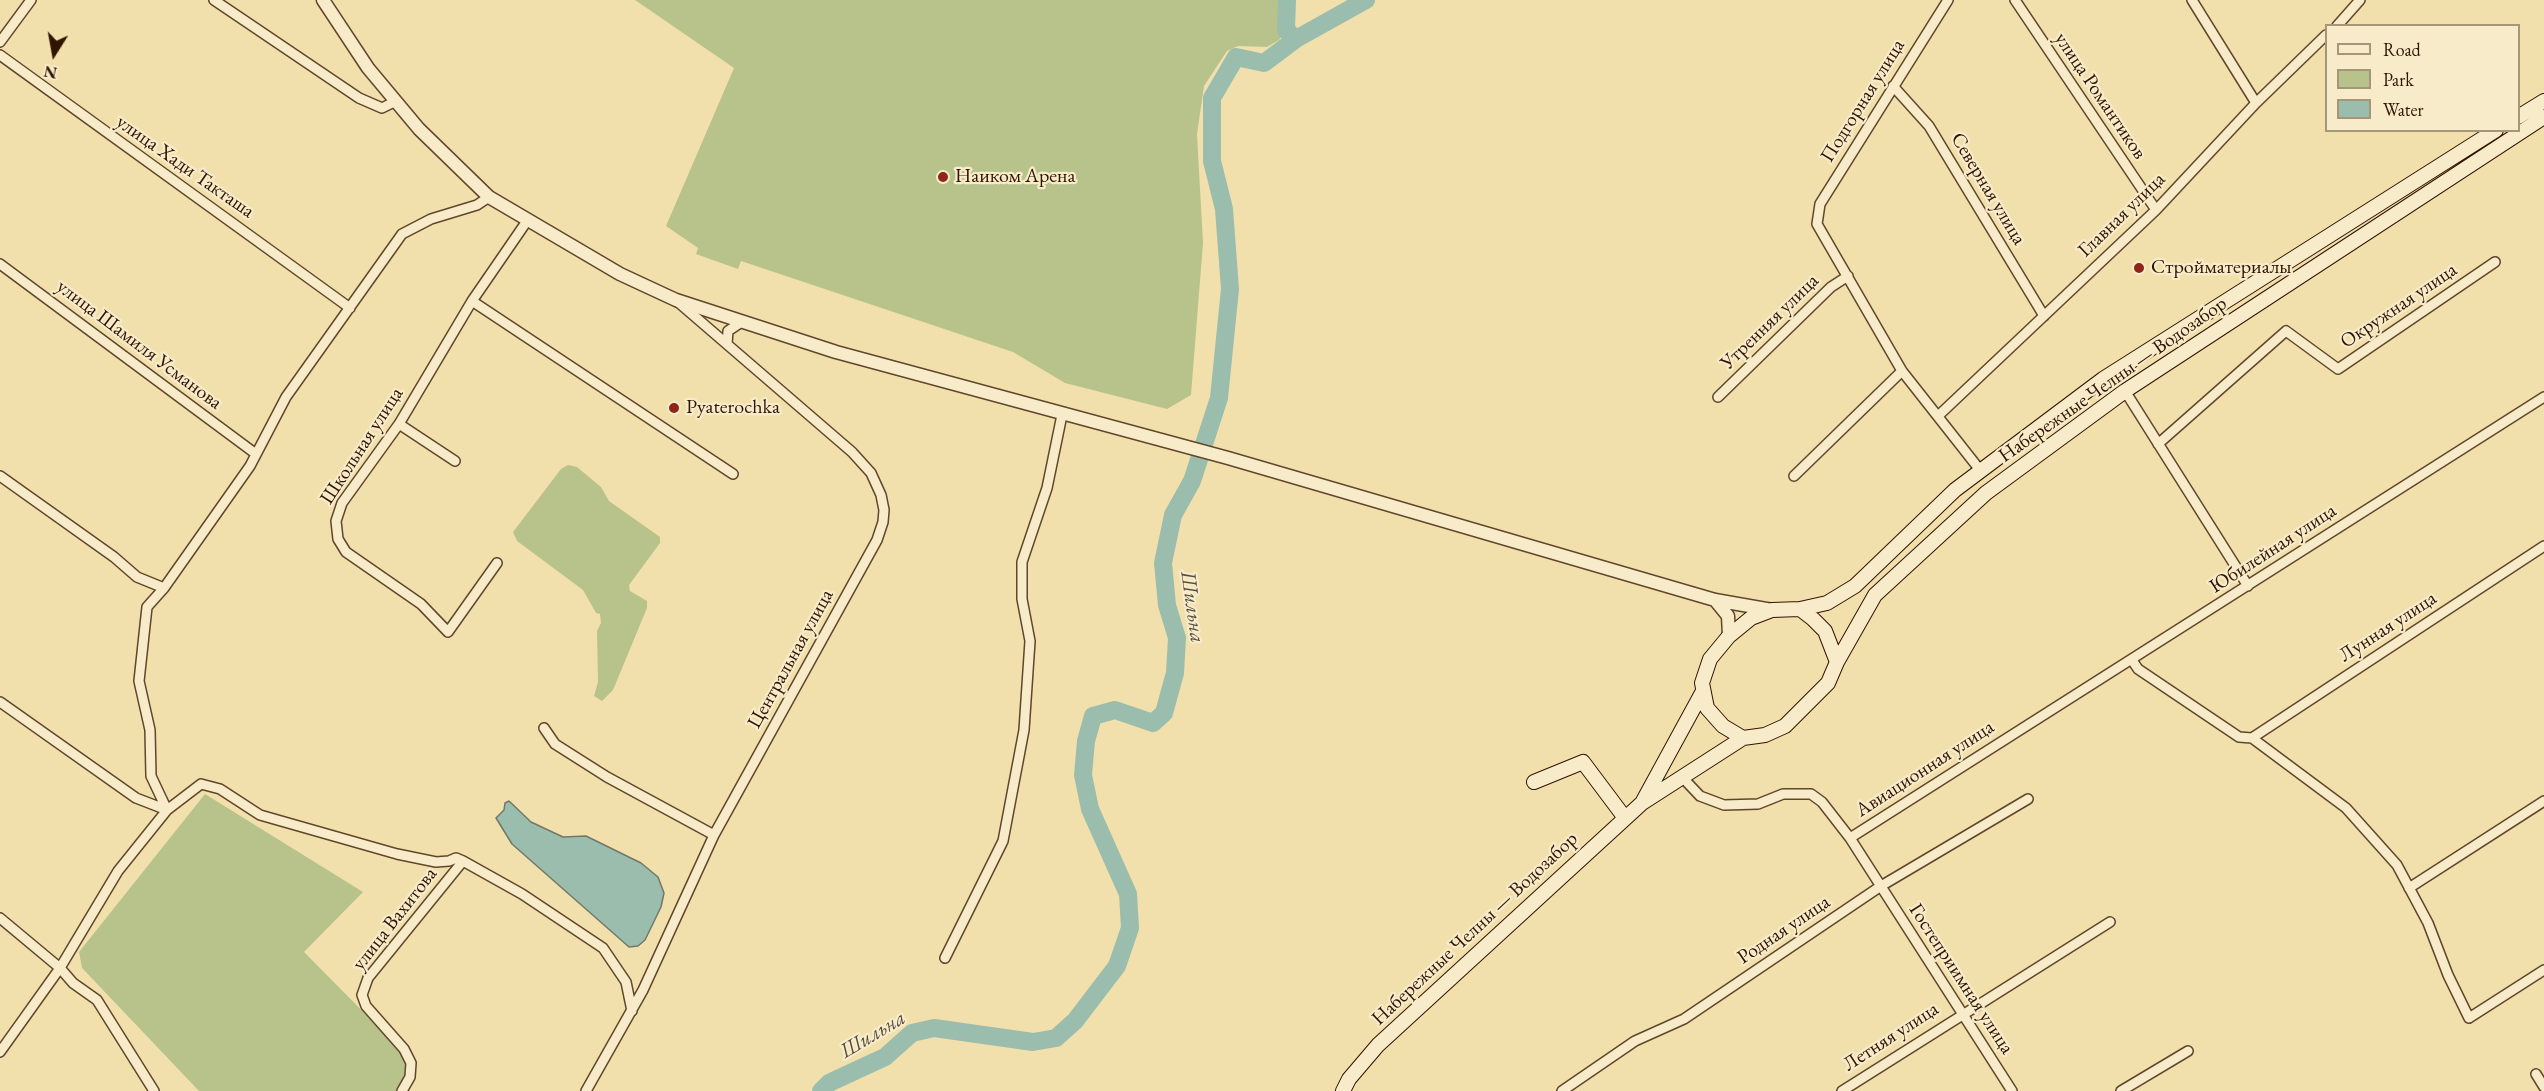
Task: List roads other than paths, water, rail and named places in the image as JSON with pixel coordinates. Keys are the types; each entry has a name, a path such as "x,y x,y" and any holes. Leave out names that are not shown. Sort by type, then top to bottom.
{"main road":[{"path":"2520,116 2544,101"},
{"name":"Набережные Челны — Водозабор","path":"1343,1091 1349,1079 1378,1045 1642,803 1743,738 1765,735 1785,726 1828,683 1837,662 1875,595 1986,493 2125,391 2544,117"},
{"name":"Набережные Челны — Водозабор","path":"1642,803 1703,692 1702,683 1710,659 1730,636 1751,618 1772,610 1800,609 1827,603 1855,586 1954,490 2103,380 2493,132"},
{"path":"1800,609 1825,630 1837,662"},
{"path":"1703,692 1707,708 1723,726 1743,738"},
{"path":"1534,782 1584,762 1625,818"}],"street":[{"path":"0,42 31,0"},
{"path":"214,0 359,98 382,108 396,101"},
{"path":"323,0 368,68 419,129 489,197 620,274 676,300 740,323 836,352 1062,415 1228,458 1715,600 1772,610"},
{"name":"Подгорная улица","path":"1848,276 1817,224 1820,204 1947,0"},
{"name":"улица Романтиков","path":"2015,0 2156,210"},
{"path":"2192,0 2256,103"},
{"path":"2339,24 2361,1"},
{"name":"Главная улица","path":"1938,416 2156,210 2256,103 2325,36"},
{"name":"улица Хади Такташа","path":"0,55 350,308"},
{"name":"Северная улица","path":"1893,86 1929,126 2043,316"},
{"path":"167,810 151,776 150,730 139,681 147,607 164,588 256,454 286,398 402,234 431,219 477,205 489,197"},
{"name":"Школьная улица","path":"497,563 448,632 421,604 346,552 338,539 336,521 342,503 399,424 472,301 527,220"},
{"name":"Окружная улица","path":"2158,444 2286,331 2338,369 2495,262"},
{"name":"улица Шамиля Усманова","path":"0,264 256,454"},
{"path":"1848,276 1902,371 1980,470"},
{"name":"Утренняя улица","path":"1718,397 1831,287 1848,276"},
{"name":"Центральная улица","path":"586,1091 643,990 714,835 877,540 884,510 871,473 852,452 676,300"},
{"path":"472,301 733,474"},
{"path":"728,344 728,330 740,323"},
{"path":"1794,476 1902,371"},
{"path":"2125,391 2248,586"},
{"name":"Юбилейная улица","path":"2020,729 2544,397"},
{"path":"945,958 1003,841 1024,730 1030,641 1022,599 1022,562 1047,488 1062,415"},
{"path":"399,424 455,460"},
{"path":"0,476 114,557 137,577 164,588"},
{"name":"Лунная улица","path":"2252,738 2544,546"},
{"path":"1715,600 1728,616 1730,636"},
{"path":"2132,660 2138,669 2239,737 2252,738 2346,808 2397,865 2428,923 2448,975 2469,1018 2544,970"},
{"path":"0,702 136,798 167,810"},
{"path":"544,728 555,744 607,777 714,835"},
{"name":"Авиационная улица","path":"1850,838 2020,729"},
{"name":"Гостеприимная улица","path":"1682,777 1700,796 1724,805 1758,804 1783,794 1811,794 1822,802 1850,838 2012,1091"},
{"path":"0,1052 60,968 118,871 167,810 201,784 219,789 261,815 397,854 436,862 456,858 463,861 522,894 603,948 626,982 632,1011"},
{"name":"Родная улица","path":"1562,1091 1635,1041 1684,1019 1881,886 2028,799"},
{"path":"2409,888 2544,801"},
{"name":"улица Вахитова","path":"402,1091 410,1077 411,1063 404,1049 366,1006 362,995 368,978 463,861"},
{"path":"0,918 60,968 73,983 97,1000 154,1091"},
{"name":"Летняя улица","path":"1842,1091 2110,922"},
{"path":"626,982 643,990"},
{"path":"2121,1091 2188,1051"},
{"path":"2536,1074 2544,1087"}],"water":[{"path":"509,801 531,822 563,837 586,836 641,863 658,877 664,893 661,907 645,940 638,946 629,947 512,844 496,818 504,810 505,803"}],"waterway":[{"path":"1287,0 1286,30 1296,39"},
{"name":"Шильна","path":"821,1091 829,1083 885,1057 912,1033 934,1028 1033,1042 1056,1038 1075,1021 1117,966 1130,928 1128,894 1090,809 1083,775 1086,741 1093,716 1115,710 1153,723 1164,713 1175,673 1177,638 1167,605 1163,563 1173,515 1192,481 1219,398 1230,289 1224,209 1212,161 1212,98 1236,57 1264,63 1296,39 1366,0"}],"place":[{"name":"Наиком Арена","path":"943,177"},
{"name":"Стройматериалы","path":"2139,268"},
{"name":"Pyaterochka","path":"674,408"}]}
